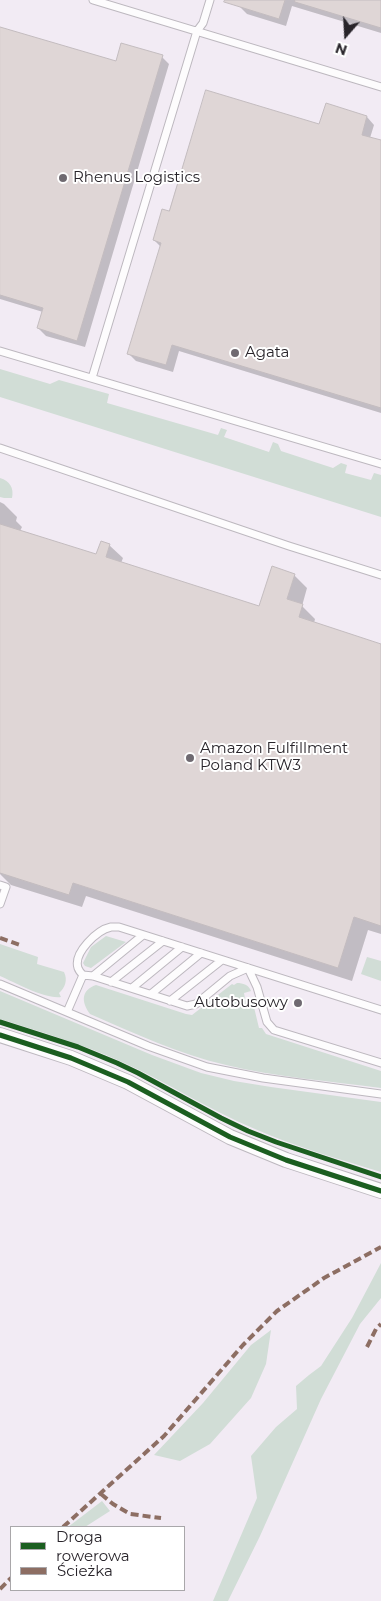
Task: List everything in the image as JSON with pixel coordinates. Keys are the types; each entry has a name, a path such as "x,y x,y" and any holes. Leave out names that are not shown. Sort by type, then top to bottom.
{"street":[{"path":"0,1035 72,1058 128,1082 230,1137 286,1160 381,1191"}],"lane":[{"path":"93,0 381,86"},
{"path":"92,378 197,31 203,23 210,0"},
{"path":"0,351 381,464"},
{"path":"0,448 289,546 381,575"},
{"path":"0,885 6,887 1,901"},
{"path":"83,975 78,967 78,958 84,947 110,927 119,927 381,1010"},
{"path":"93,976 143,935"},
{"path":"111,982 163,941"},
{"path":"132,988 182,947"},
{"path":"151,994 202,953"},
{"path":"170,1000 222,960"},
{"path":"83,975 93,976 187,1006 196,1004 230,976 248,968"},
{"path":"248,968 257,987 267,1022 274,1030 381,1063"},
{"path":"67,1012 83,975"},
{"path":"0,984 148,1046 207,1067 263,1078 381,1094"}],"shaded area":[{"path":"0,369 50,384 59,380 109,394 107,403 218,435 221,428 227,430 224,437 269,452 273,442 278,444 281,451 333,468 341,463 347,465 345,473 371,480 374,473 381,475 381,517 0,397"},
{"path":"0,478 10,485 12,498 0,497"},
{"path":"106,936 126,942 91,968 85,966 83,963 91,947"},
{"path":"0,944 38,957 37,964 64,972 66,981 59,993 61,997 38,993 0,976"},
{"path":"367,957 381,961 381,981 361,974"},
{"path":"237,983 249,987 251,991 244,993 246,1004 253,1003 259,1028 262,1028 266,1034 381,1071 381,1088 264,1073 208,1060 156,1042 90,1014 84,1001 87,990 96,985 192,1015 232,984"},
{"path":"0,991 152,1055 201,1073 271,1087 381,1102 381,1172 270,1135 221,1113 139,1070 107,1056 0,1019"},
{"path":"381,1263 381,1298 360,1324 321,1399 260,1536 228,1601 213,1601 257,1498 251,1456 276,1427 297,1409 296,1386 321,1366 352,1318"},
{"path":"271,1330 266,1364 251,1398 210,1444 180,1461 154,1455 203,1403 251,1345"},
{"path":"102,1501 110,1511 87,1526 69,1526"}],"building":[{"path":"225,0 285,0 279,19 224,2"},
{"path":"295,0 381,0 381,28 295,2"},
{"name":"Rhenus Logistics","path":"0,27 116,61 121,43 163,55 77,341 37,328 43,308 0,295"},
{"path":"206,90 319,124 326,103 367,116 362,135 381,140 381,408 172,345 166,365 127,354 161,243 153,240 162,209 169,211"},
{"name":"Amazon Fulfillment Poland KTW3","path":"0,524 96,554 101,541 110,544 106,557 259,606 272,566 295,574 287,599 303,604 299,617 381,644 381,926 354,917 338,968 73,883 69,895 0,873"}],"marked path":[{"path":"0,938 20,945"},
{"path":"64,1526 164,1436 243,1345 277,1311 324,1278 381,1247"},
{"path":"367,1347 376,1329 381,1324"},
{"path":"101,1494 130,1514 161,1518"},
{"path":"0,1589 10,1579"}],"cycle path":[{"path":"0,1022 78,1047 117,1063 248,1131 381,1177"},
{"path":"0,1035 71,1058 128,1082 230,1137 286,1160 381,1191"}],"place":[{"name":"Rhenus Logistics","path":"63,178"},
{"name":"Agata","path":"235,353"},
{"name":"Amazon Fulfillment Poland KTW3","path":"190,758"},
{"name":"Autobusowy","path":"298,1003"}]}
